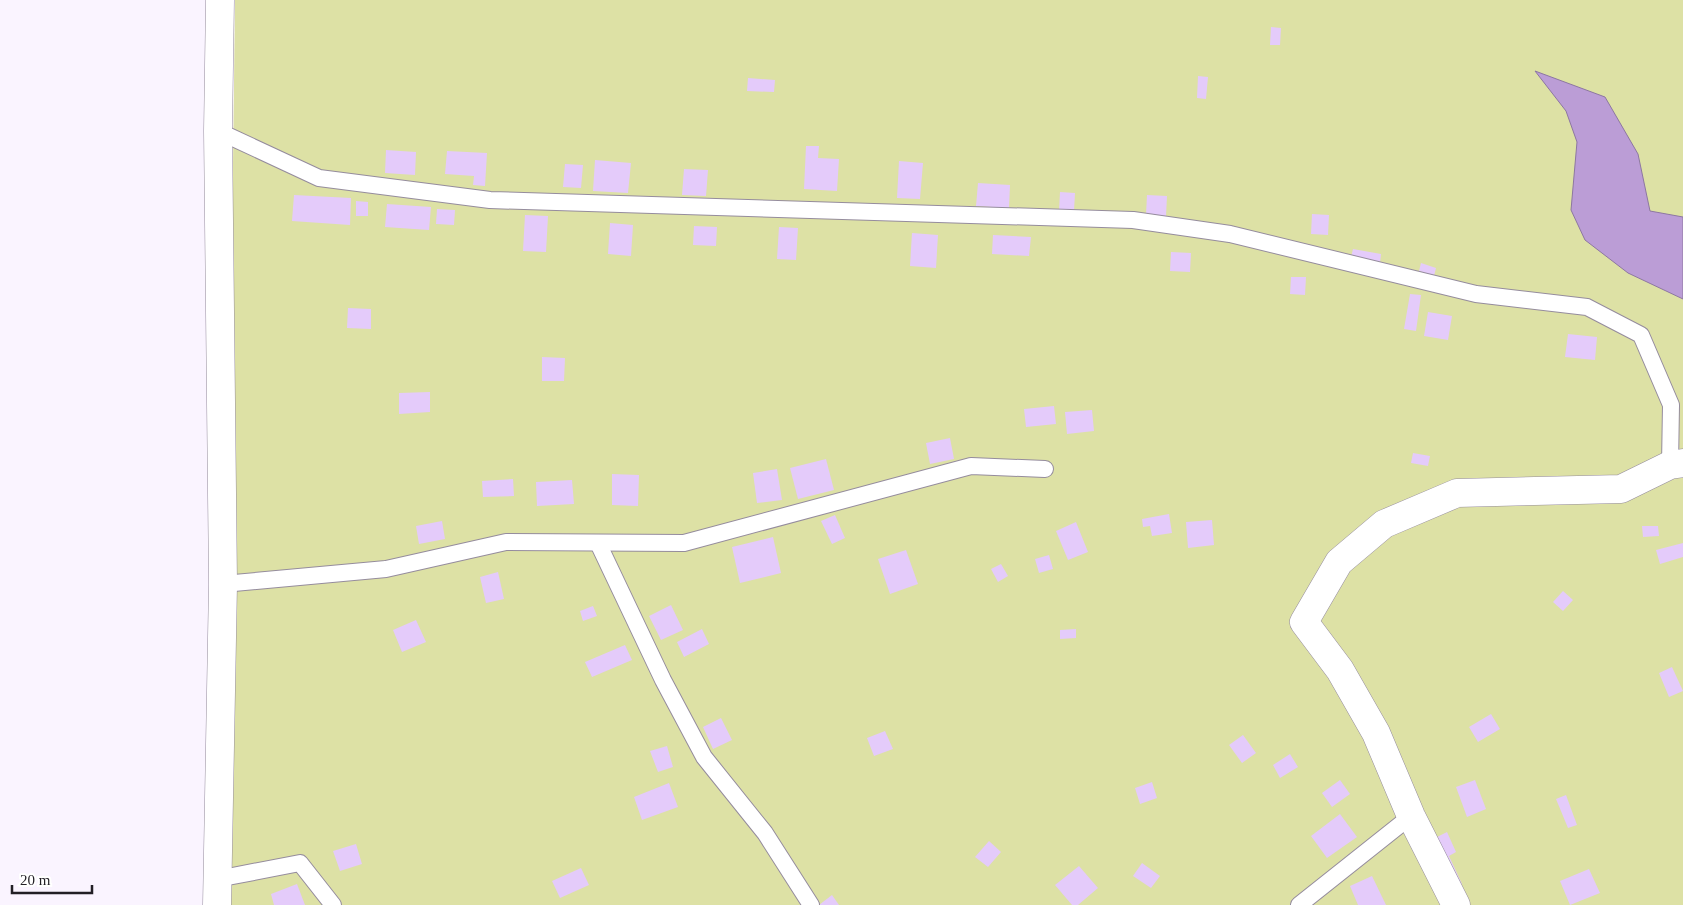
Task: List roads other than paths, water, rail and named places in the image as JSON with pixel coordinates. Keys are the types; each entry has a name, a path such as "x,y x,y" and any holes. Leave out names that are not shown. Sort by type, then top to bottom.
{"street":[{"path":"217,892 223,584 218,132 220,0"},
{"path":"1456,905 1411,816 1376,733 1340,670 1304,622 1339,562 1384,524 1457,493 1621,489 1676,464"}],"lane":[{"path":"218,132 319,178 490,200 1133,220 1230,234 1476,294 1587,307 1642,335 1671,404 1676,464"},
{"path":"223,584 386,569 506,542 684,543 971,466 1045,469"},
{"path":"598,543 663,680 704,757 764,834 811,905"},
{"path":"1299,905 1411,816"},
{"path":"217,892 300,863 333,905"}]}
